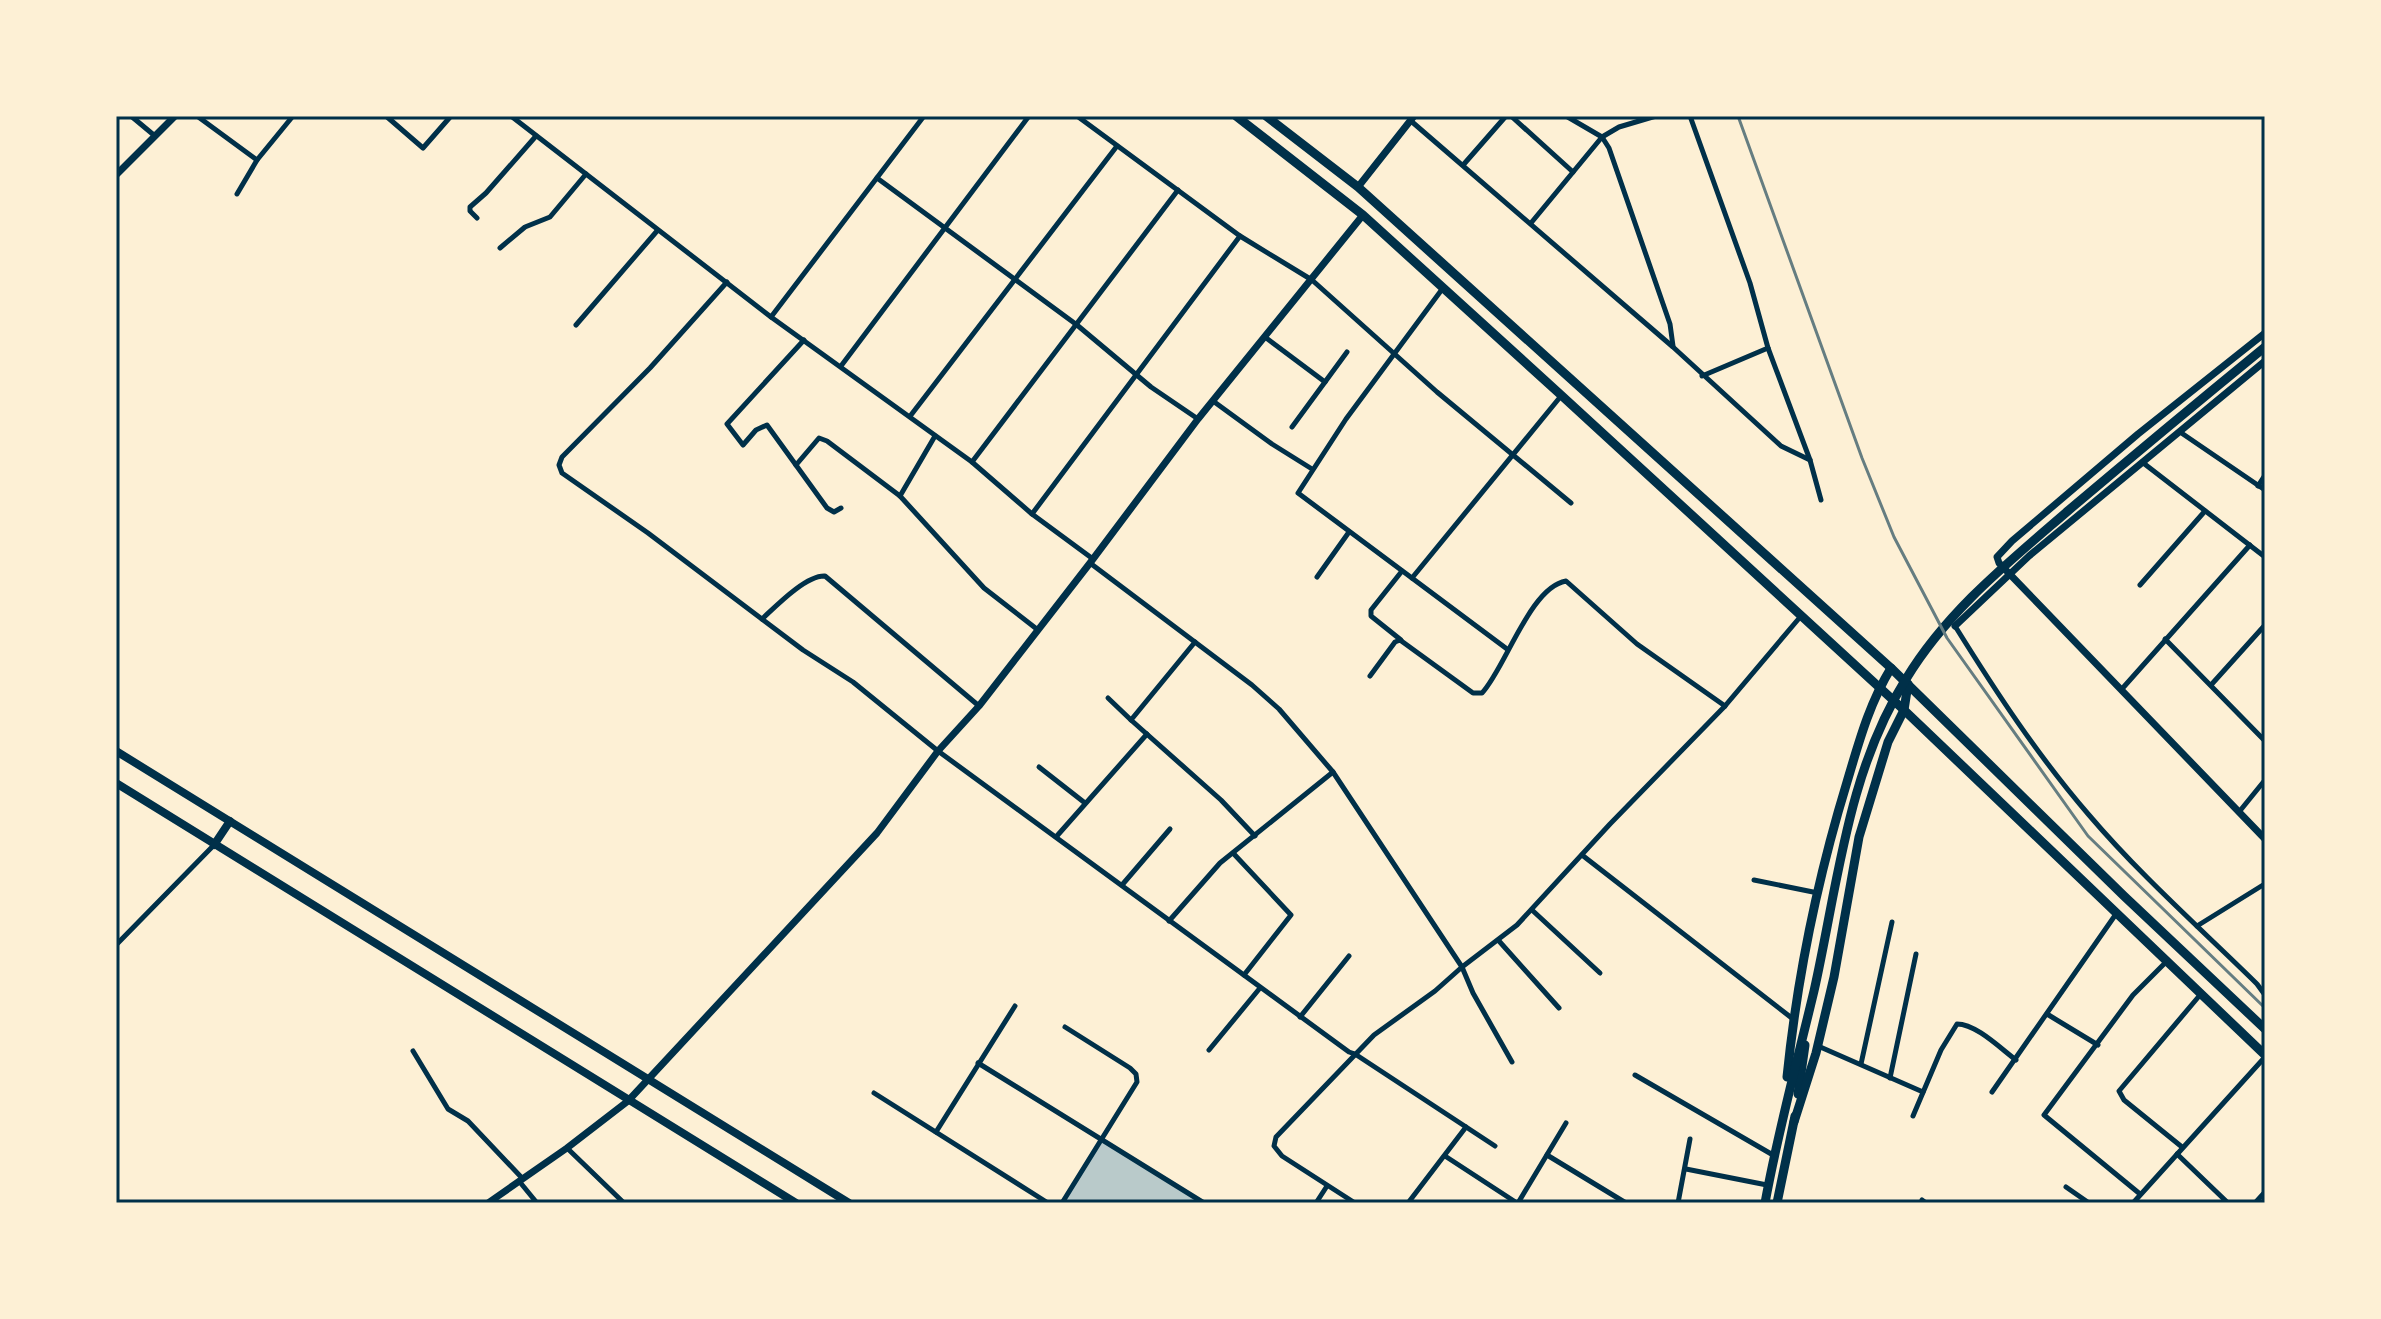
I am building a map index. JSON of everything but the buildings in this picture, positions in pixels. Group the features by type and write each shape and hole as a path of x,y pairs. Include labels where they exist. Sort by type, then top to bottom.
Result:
{"main road":[{"path":"1236,116 1363,215 1561,395 1904,710 2265,1056"},
{"path":"1266,116 1358,187 1891,668 2265,1029"},
{"path":"1358,187 1363,215"},
{"path":"1777,1203 1844,834 1871,749 1890,707 1914,666 1938,634 1984,585 2265,347"},
{"path":"1784,1110 1794,1019 1831,834 1865,718 1891,668"},
{"path":"1794,1122 1818,1046 1834,977 1859,837 1888,742 1904,710 1908,684"},
{"path":"116,751 849,1203"},
{"path":"116,783 796,1203"},
{"path":"214,845 230,821"},
{"path":"2202,993 2214,980"},
{"path":"1765,1203 1773,1155 1814,990"},
{"path":"1768,1185 1781,1185"}],"street":[{"path":"131,116 155,136"},
{"path":"116,175 175,116"},
{"path":"197,116 257,160"},
{"path":"237,194 257,160 293,116"},
{"path":"386,116 423,148 451,116"},
{"path":"511,116 771,317 911,415 972,462 1032,514 1270,701 1333,772 1462,967 1512,1062"},
{"path":"771,317 924,116"},
{"path":"841,366 1029,116"},
{"path":"1077,116 1240,236 1312,280 1437,392 1571,503"},
{"path":"1464,164 1508,116 1573,172"},
{"path":"1566,116 1602,137 1613,157 1670,324 1673,347"},
{"path":"1531,223 1602,137 1619,127 1656,116"},
{"path":"1690,116 1750,283 1768,348 1810,460 1821,500"},
{"path":"1358,187 1412,118 1781,446 1810,460"},
{"path":"477,218 470,207 536,136"},
{"path":"911,415 1117,146"},
{"path":"500,248 525,227 550,217 586,174"},
{"path":"877,178 1013,281 1077,325 1198,419"},
{"path":"972,462 1178,190"},
{"path":"488,1203 628,1101 877,833 938,751 979,706 1092,561 1198,419 1363,215"},
{"path":"576,325 657,231"},
{"path":"1032,514 1240,236"},
{"path":"727,282 650,368 562,457 559,468 565,476 648,533 803,650 853,682 938,751 1300,1017 1495,1146"},
{"path":"1443,288 1298,491 1299,496 1507,649"},
{"path":"2265,333 2138,434 1999,554 1999,563 2009,574 2265,839"},
{"path":"1265,337 1325,382"},
{"path":"804,340 727,424 743,445 756,430 767,425 827,508 834,512 841,508"},
{"path":"1702,376 1768,348"},
{"path":"1292,427 1347,352"},
{"path":"2265,361 2059,530 1955,626 2007,709 2063,784 2113,842 2265,995"},
{"path":"1412,578 1561,395"},
{"path":"1213,401 1312,469"},
{"path":"2180,431 2265,490"},
{"path":"900,496 935,436"},
{"path":"796,465 819,438 851,458 900,496 984,588 1038,630"},
{"path":"2141,462 2265,557"},
{"path":"2258,486 2265,475"},
{"path":"2140,585 2205,511"},
{"path":"2044,513 2059,530"},
{"path":"1317,577 1349,532"},
{"path":"2121,690 2250,545"},
{"path":"1402,571 1371,610 1371,616 1478,694 1486,690 1507,649 1551,589 1558,582 1566,581 1637,644 1725,706"},
{"path":"762,619 792,593 819,575 825,576 979,706"},
{"path":"1355,1203 1276,1150 1276,1137 1384,1027 1499,941 1532,910 1725,706 1801,616"},
{"path":"2211,685 2265,625"},
{"path":"2165,639 2265,741"},
{"path":"1370,676 1395,642 1402,641"},
{"path":"1131,720 1195,642"},
{"path":"1108,698 1227,806 1255,836"},
{"path":"1056,837 1147,734"},
{"path":"1039,767 1085,803"},
{"path":"1169,921 1207,877 1233,853 1333,772"},
{"path":"2239,812 2265,780"},
{"path":"1122,885 1170,829"},
{"path":"116,945 214,845"},
{"path":"1233,853 1291,915 1244,975"},
{"path":"1582,855 1794,1019"},
{"path":"1754,880 1819,893"},
{"path":"2197,926 2263,885"},
{"path":"1532,910 1600,973"},
{"path":"1992,1092 2116,914"},
{"path":"1861,1064 1892,922"},
{"path":"1499,941 1559,1008"},
{"path":"1890,1078 1916,954"},
{"path":"1300,1017 1349,956"},
{"path":"2140,1194 2044,1117 2133,995 2167,961"},
{"path":"1209,1050 1260,988"},
{"path":"2182,1147 2124,1100 2119,1091 2202,993"},
{"path":"936,1132 1015,1006"},
{"path":"2047,1014 2098,1045"},
{"path":"1913,1116 1941,1050 1957,1024 1980,1034 2016,1060"},
{"path":"1062,1203 1136,1085 1136,1074 1130,1068 1065,1027"},
{"path":"1818,1046 1923,1092"},
{"path":"413,1051 448,1109 468,1121 520,1179 537,1203"},
{"path":"2133,1203 2265,1056"},
{"path":"978,1063 1204,1203"},
{"path":"1635,1075 1773,1155"},
{"path":"874,1093 1048,1203"},
{"path":"1445,1156 1518,1203 1566,1123"},
{"path":"1408,1203 1466,1127"},
{"path":"1678,1203 1690,1139"},
{"path":"567,1148 624,1203"},
{"path":"2176,1153 2228,1203"},
{"path":"1547,1155 1626,1203"},
{"path":"1686,1169 1768,1185"},
{"path":"1316,1203 1327,1186"},
{"path":"2066,1187 2089,1203"},
{"path":"2255,1203 2265,1192"}],"shaded area":[{"path":"1103,1141 1203,1203 1062,1203"}],"railway":[{"path":"1738,116 1862,458 1894,537 1947,638 2088,836 2265,1008"}]}
